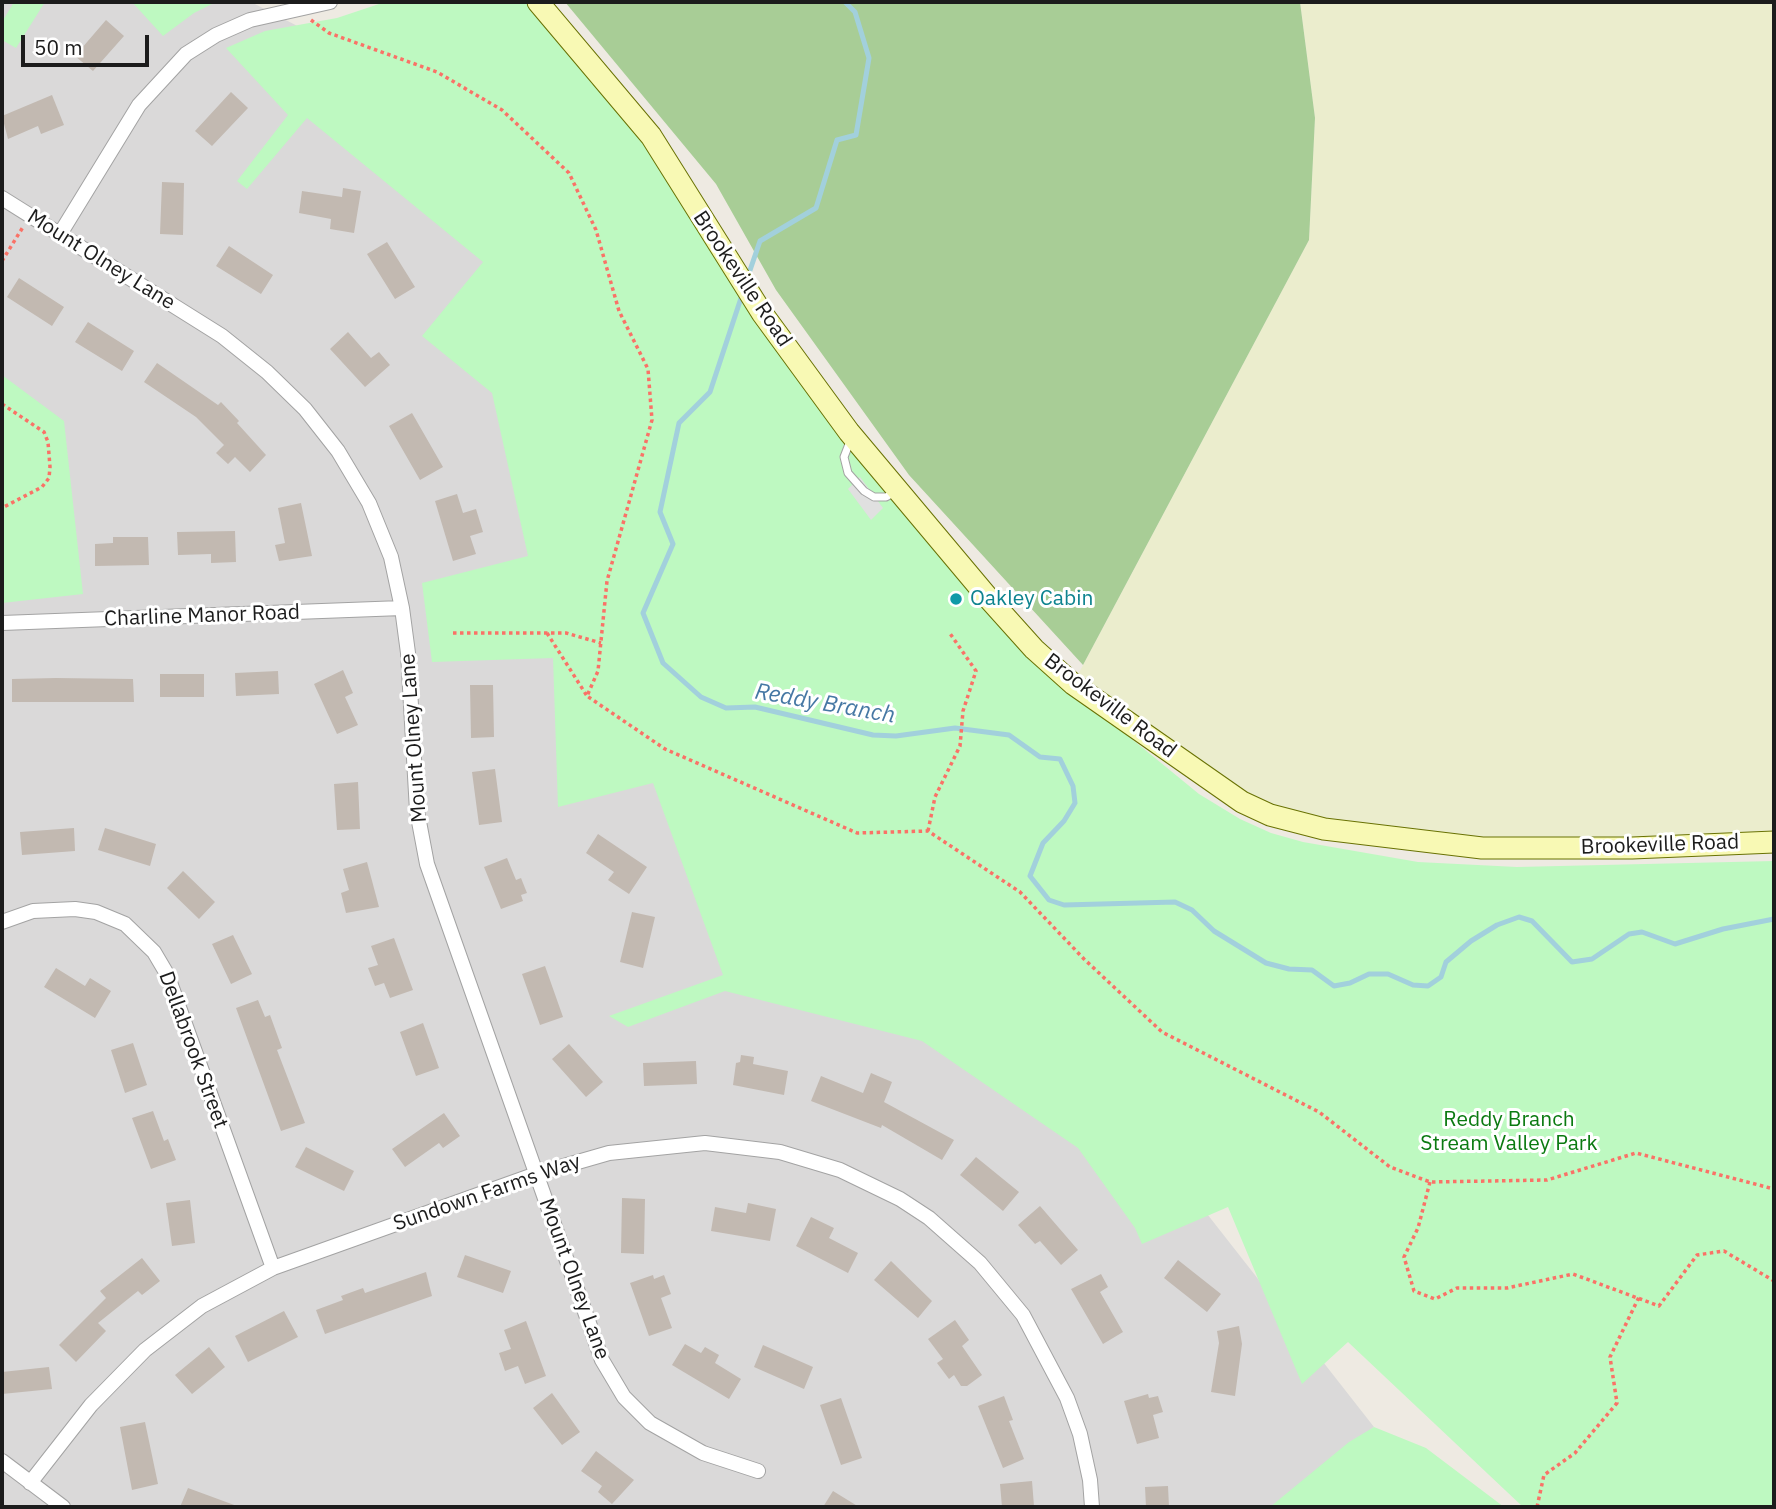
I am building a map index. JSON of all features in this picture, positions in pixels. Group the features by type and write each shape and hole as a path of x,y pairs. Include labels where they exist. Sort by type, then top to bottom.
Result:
{"street":[{"path":"60,234 139,104 162,76 186,54 216,35 250,20 330,2"},
{"name":"Brookeville Road","path":"538,2 651,136 762,313 852,437 1034,649 1073,684 1242,802 1270,814 1324,829 1482,848 1632,848 1774,842"},
{"name":"Mount Olney Lane","path":"2,198 222,336 267,372 304,409 338,451 369,503 391,557 402,608 408,653 416,811 427,864 602,1360 624,1397 650,1423 703,1453 758,1471"},
{"name":"Charline Manor Road","path":"2,623 402,608"},
{"name":"Dellabrook Street","path":"2,922 33,911 75,909 96,912 125,924 154,952 167,975 272,1268"},
{"name":"Sundown Farms Way","path":"30,1483 91,1405 145,1350 202,1306 272,1268 536,1174 609,1153 705,1143 780,1152 840,1170 900,1199 929,1218 980,1263 1023,1315 1067,1398 1080,1434 1090,1480 1092,1507"},
{"path":"2,1461 63,1507"}],"path":[{"path":"296,9 329,33 437,72 502,110 569,173 596,230 619,311 648,369 652,420 607,581 598,671 587,696"},
{"path":"2,261 30,216"},
{"path":"2,404 44,432 48,442 50,467 49,478 42,487 2,508"},
{"path":"928,831 935,797 961,740 963,717 976,671 949,632"},
{"path":"547,633 587,696 665,749 857,833 928,831 1020,892 1083,960 1162,1032 1319,1112 1390,1167 1430,1182 1546,1180 1636,1153 1774,1189"},
{"path":"453,634 566,633 601,643"},
{"path":"1430,1182 1418,1228 1404,1257 1414,1291 1435,1299 1457,1288 1507,1288 1573,1274 1660,1306 1697,1255 1724,1251 1774,1281"},
{"path":"1537,1507 1544,1475 1575,1453 1617,1403 1610,1357 1639,1297"}],"shaded area":[{"path":"2,2 251,2 336,46 482,186 912,1027 1186,1187 1374,1427 1271,1507 2,1507"},
{"path":"860,477 883,508 871,520 848,489"}],"green space":[{"path":"14,2 45,2 16,48 2,40 2,22"},
{"path":"132,2 216,2 194,13 163,36"},
{"name":"Reddy Branch Stream Valley Park","path":"385,2 538,2 1017,645 1199,794 1240,819 1271,833 1303,842 1418,862 1517,867 1774,861 1774,1507 1523,1507 1348,1342 1302,1384 1228,1207 1142,1244 1135,1228 1078,1148 922,1041 725,991 628,1027 609,1016 723,975 653,783 558,807 553,658 432,662 422,583 528,556 492,393 422,336 483,262 307,118 247,189 237,181 288,115 226,48 265,31 337,18"},
{"path":"565,2 1300,2 1315,118 1309,240 1083,665 909,475 776,290 716,184"},
{"path":"1300,2 1774,2 1774,842 1482,848 1270,815 1073,684 1309,240 1315,118"},
{"path":"2,375 64,421 83,594 2,603"},
{"path":"1374,1427 1426,1448 1504,1507 1270,1507 1349,1442"}],"building":[{"path":"106,20 124,36 93,71 75,56"},
{"path":"231,92 248,108 212,146 195,131"},
{"path":"52,95 64,125 41,134 38,126 8,139 2,116"},
{"path":"162,182 184,183 183,235 160,234"},
{"path":"343,188 361,191 354,233 330,229 331,219 299,213 302,191 342,197"},
{"path":"387,242 415,287 395,299 367,254"},
{"path":"229,246 273,275 261,294 216,266"},
{"path":"19,278 64,307 52,326 7,297"},
{"path":"88,322 134,351 122,371 75,342"},
{"path":"348,332 371,358 379,352 390,365 365,387 330,349"},
{"path":"157,363 218,405 221,402 239,421 237,423 266,455 250,472 235,457 228,464 216,453 224,445 196,417 144,382"},
{"path":"412,413 443,467 420,480 389,426"},
{"path":"457,494 463,513 476,509 483,532 470,536 476,554 453,561 435,501"},
{"path":"301,503 312,556 279,561 275,545 285,543 278,508"},
{"path":"235,531 236,562 211,563 211,554 178,555 177,532"},
{"path":"113,537 148,537 149,565 95,566 95,544 113,543"},
{"path":"343,670 353,693 345,697 358,725 337,734 314,684"},
{"path":"278,671 279,694 236,696 235,673"},
{"path":"160,674 204,674 204,697 160,697"},
{"path":"12,679 133,679 134,702 12,702"},
{"path":"470,685 493,685 494,737 471,738"},
{"path":"495,769 502,822 479,825 472,772"},
{"path":"358,782 360,829 337,830 334,784"},
{"path":"74,828 75,851 22,855 20,832"},
{"path":"105,828 156,844 150,866 98,850"},
{"path":"598,834 647,867 629,894 608,880 614,872 586,853"},
{"path":"507,858 516,880 521,878 527,893 521,895 523,901 501,909 484,867"},
{"path":"367,862 379,907 346,913 341,893 349,890 343,869"},
{"path":"183,871 215,902 199,919 167,888"},
{"path":"632,912 655,917 643,968 620,962"},
{"path":"233,935 252,974 231,984 212,944"},
{"path":"394,938 413,990 390,998 384,983 375,986 368,968 378,965 371,946"},
{"path":"545,966 563,1017 540,1025 522,974"},
{"path":"56,968 85,986 90,978 111,991 95,1018 44,987"},
{"path":"258,1000 265,1017 270,1015 282,1048 277,1050 305,1123 281,1131 236,1008"},
{"path":"423,1023 439,1068 416,1076 400,1032"},
{"path":"133,1043 147,1085 125,1093 111,1050"},
{"path":"569,1044 603,1082 586,1097 552,1059"},
{"path":"741,1055 754,1057 753,1064 788,1071 784,1095 733,1085 736,1063 740,1062"},
{"path":"696,1061 697,1084 644,1086 643,1063"},
{"path":"871,1073 892,1082 884,1102 954,1140 942,1160 882,1125 881,1128 811,1101 821,1076 863,1093"},
{"path":"153,1111 164,1141 168,1139 176,1160 151,1169 132,1118"},
{"path":"444,1113 460,1136 443,1148 439,1143 405,1167 392,1149"},
{"path":"306,1147 354,1171 344,1191 295,1167"},
{"path":"976,1157 1019,1192 1003,1211 960,1175"},
{"path":"622,1198 645,1199 644,1254 621,1253"},
{"path":"190,1200 195,1243 172,1246 166,1203"},
{"path":"748,1203 776,1209 770,1241 711,1231 715,1207 746,1213"},
{"path":"1040,1206 1078,1250 1061,1265 1040,1241 1035,1244 1018,1225"},
{"path":"811,1217 834,1228 829,1238 858,1253 848,1273 796,1246"},
{"path":"465,1255 511,1271 503,1293 457,1277"},
{"path":"142,1258 160,1281 142,1295 138,1291 98,1323 106,1331 76,1362 59,1345 106,1298 100,1291"},
{"path":"1178,1260 1221,1294 1207,1312 1164,1278"},
{"path":"891,1261 932,1301 918,1318 874,1280"},
{"path":"426,1272 432,1296 325,1334 316,1310 343,1300 341,1296 363,1288 365,1293"},
{"path":"1101,1274 1108,1287 1100,1292 1123,1332 1103,1344 1071,1289"},
{"path":"653,1275 654,1279 664,1275 671,1294 661,1298 672,1328 649,1336 630,1283"},
{"path":"284,1311 298,1337 248,1362 235,1336"},
{"path":"955,1320 969,1340 962,1346 982,1375 967,1386 961,1386 954,1375 949,1379 937,1363 943,1359 928,1339"},
{"path":"526,1321 546,1376 525,1384 518,1366 505,1371 499,1353 511,1349 504,1330"},
{"path":"1239,1326 1242,1344 1235,1396 1211,1392 1219,1343 1217,1331"},
{"path":"685,1344 701,1353 705,1347 719,1355 715,1363 741,1379 729,1399 672,1365"},
{"path":"763,1345 813,1367 804,1389 754,1367"},
{"path":"209,1347 225,1367 192,1394 175,1375"},
{"path":"49,1367 52,1389 2,1394 2,1372"},
{"path":"552,1393 580,1432 562,1445 533,1408"},
{"path":"1148,1394 1149,1398 1158,1396 1163,1412 1153,1415 1159,1438 1137,1444 1124,1401"},
{"path":"1004,1396 1013,1420 1009,1421 1024,1459 1003,1468 978,1406"},
{"path":"841,1398 862,1458 841,1465 820,1405"},
{"path":"145,1422 158,1484 132,1490 120,1427"},
{"path":"596,1451 634,1480 612,1504 598,1492 602,1486 581,1471"},
{"path":"1032,1481 1034,1506 1002,1507 1000,1484"},
{"path":"1168,1486 1169,1507 1146,1507 1145,1487"},
{"path":"188,1488 237,1506 180,1507"},
{"path":"833,1491 859,1507 823,1507"}],"waterway":[{"name":"Reddy Branch","path":"747,279 760,241 816,208 837,140 856,135 869,58 855,12 845,2"},
{"name":"Reddy Branch","path":"742,295 710,392 679,423 660,512 673,544 643,613 663,663 701,697 726,708 755,707 873,735 896,736 955,728 1009,735 1040,757 1060,759 1073,786 1075,803 1064,821 1043,843 1030,876 1049,900 1064,905 1175,902 1192,910 1214,931 1266,963 1289,969 1312,970 1334,986 1350,983 1369,974 1388,974 1413,985 1428,986 1441,977 1446,962 1471,941 1497,925 1519,917 1532,921 1572,962 1592,959 1629,934 1642,932 1675,944 1723,929 1774,919"}],"place":[{"name":"Oakley Cabin","path":"956,599"}]}
